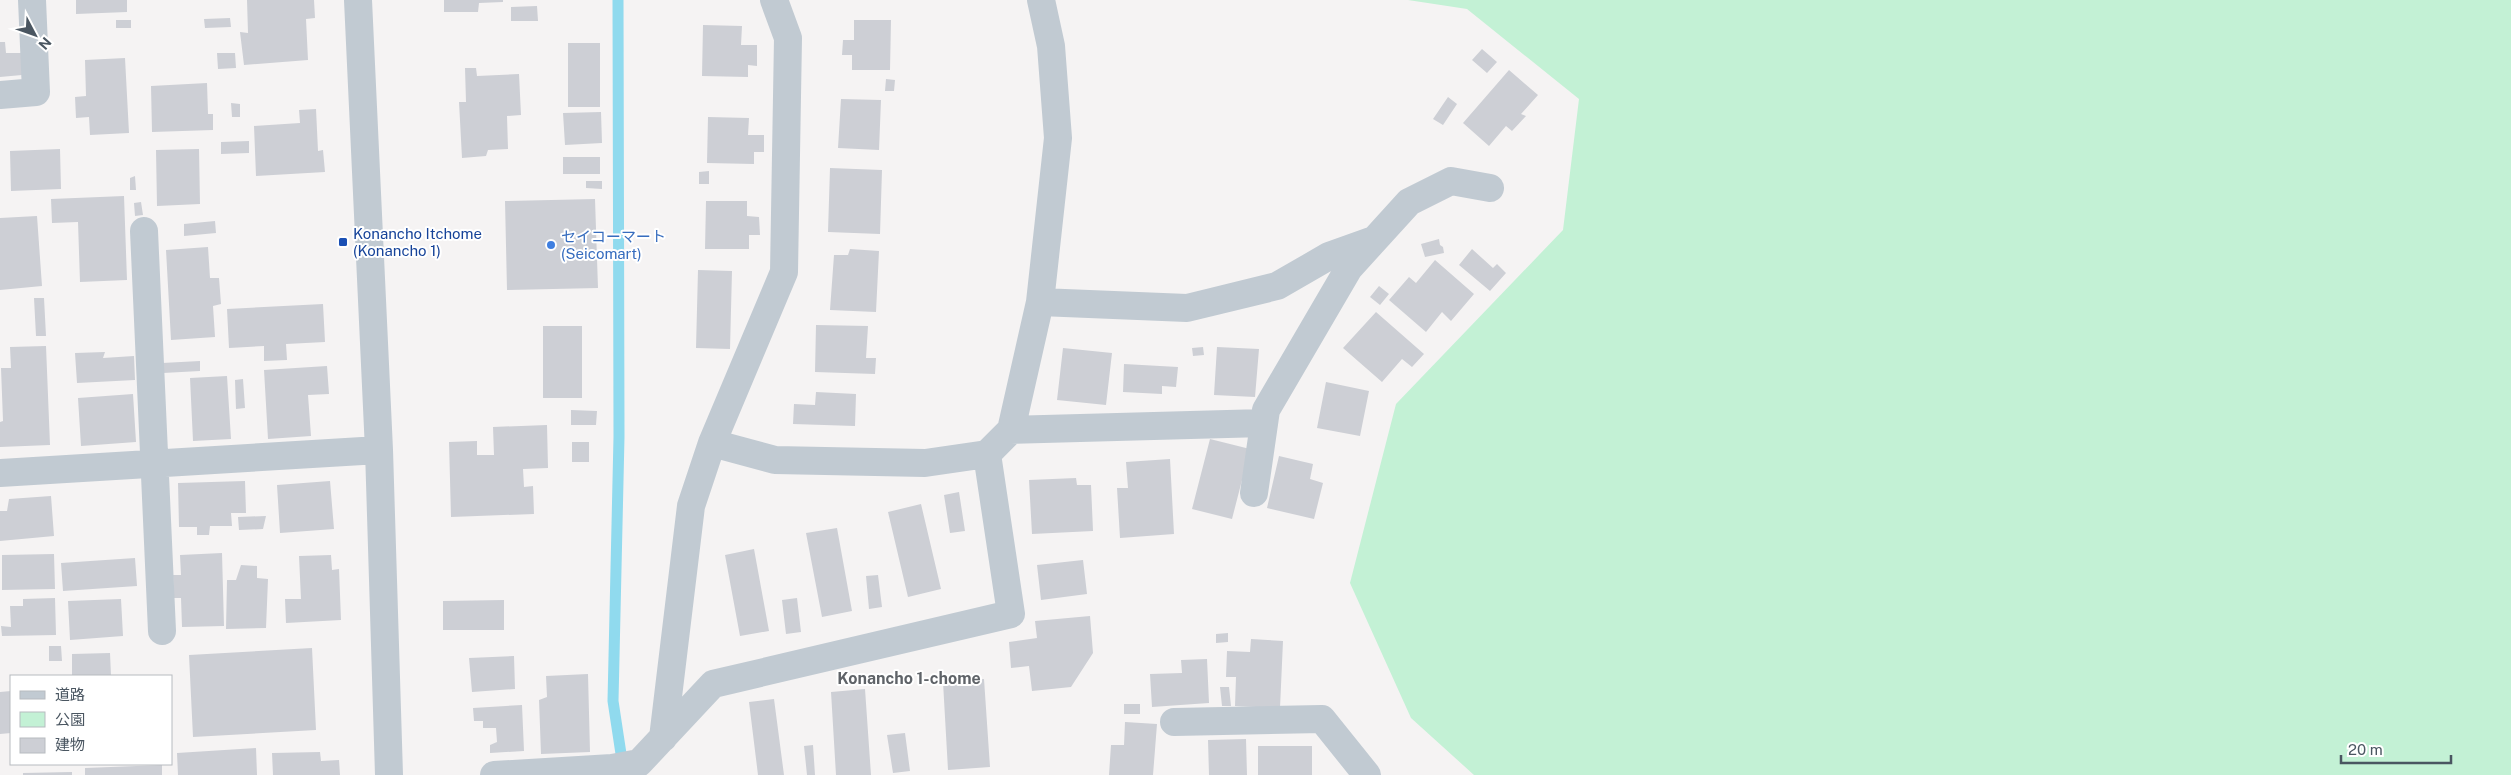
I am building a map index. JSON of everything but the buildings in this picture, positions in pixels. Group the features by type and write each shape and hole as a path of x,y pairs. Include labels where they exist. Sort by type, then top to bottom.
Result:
{"street":[{"path":"0,95 36,92 32,0"},
{"path":"358,0 379,450 389,775"},
{"path":"663,738 691,506 712,443 784,272 788,38 774,0"},
{"path":"712,443 775,460 925,463 987,454 1011,430 1040,302 1058,138 1051,46 1041,0"},
{"path":"1254,493 1266,410 1349,268 1409,202 1451,181 1490,188"},
{"path":"144,231 162,631"},
{"path":"1040,302 1187,308 1277,286 1330,256 1375,240"},
{"path":"1011,430 1264,423"},
{"path":"0,473 154,462 379,450"},
{"path":"494,775 612,768 639,764 713,684 1011,614 987,454"},
{"path":"1174,722 1322,719 1367,775"}],"green space":[{"path":"1408,0 2511,0 2511,775 1474,775 1411,718 1350,583 1396,404 1563,230 1579,99 1467,9"}],"waterway":[{"path":"618,0 619,437 613,701 623,767"}],"place":[{"name":"Konancho Itchome (Konancho 1)","path":"343,242"},
{"name":"セイコーマート (Seicomart)","path":"551,245"}],"district":[{"name":"Konancho 1-chome","path":"909,678"}]}
